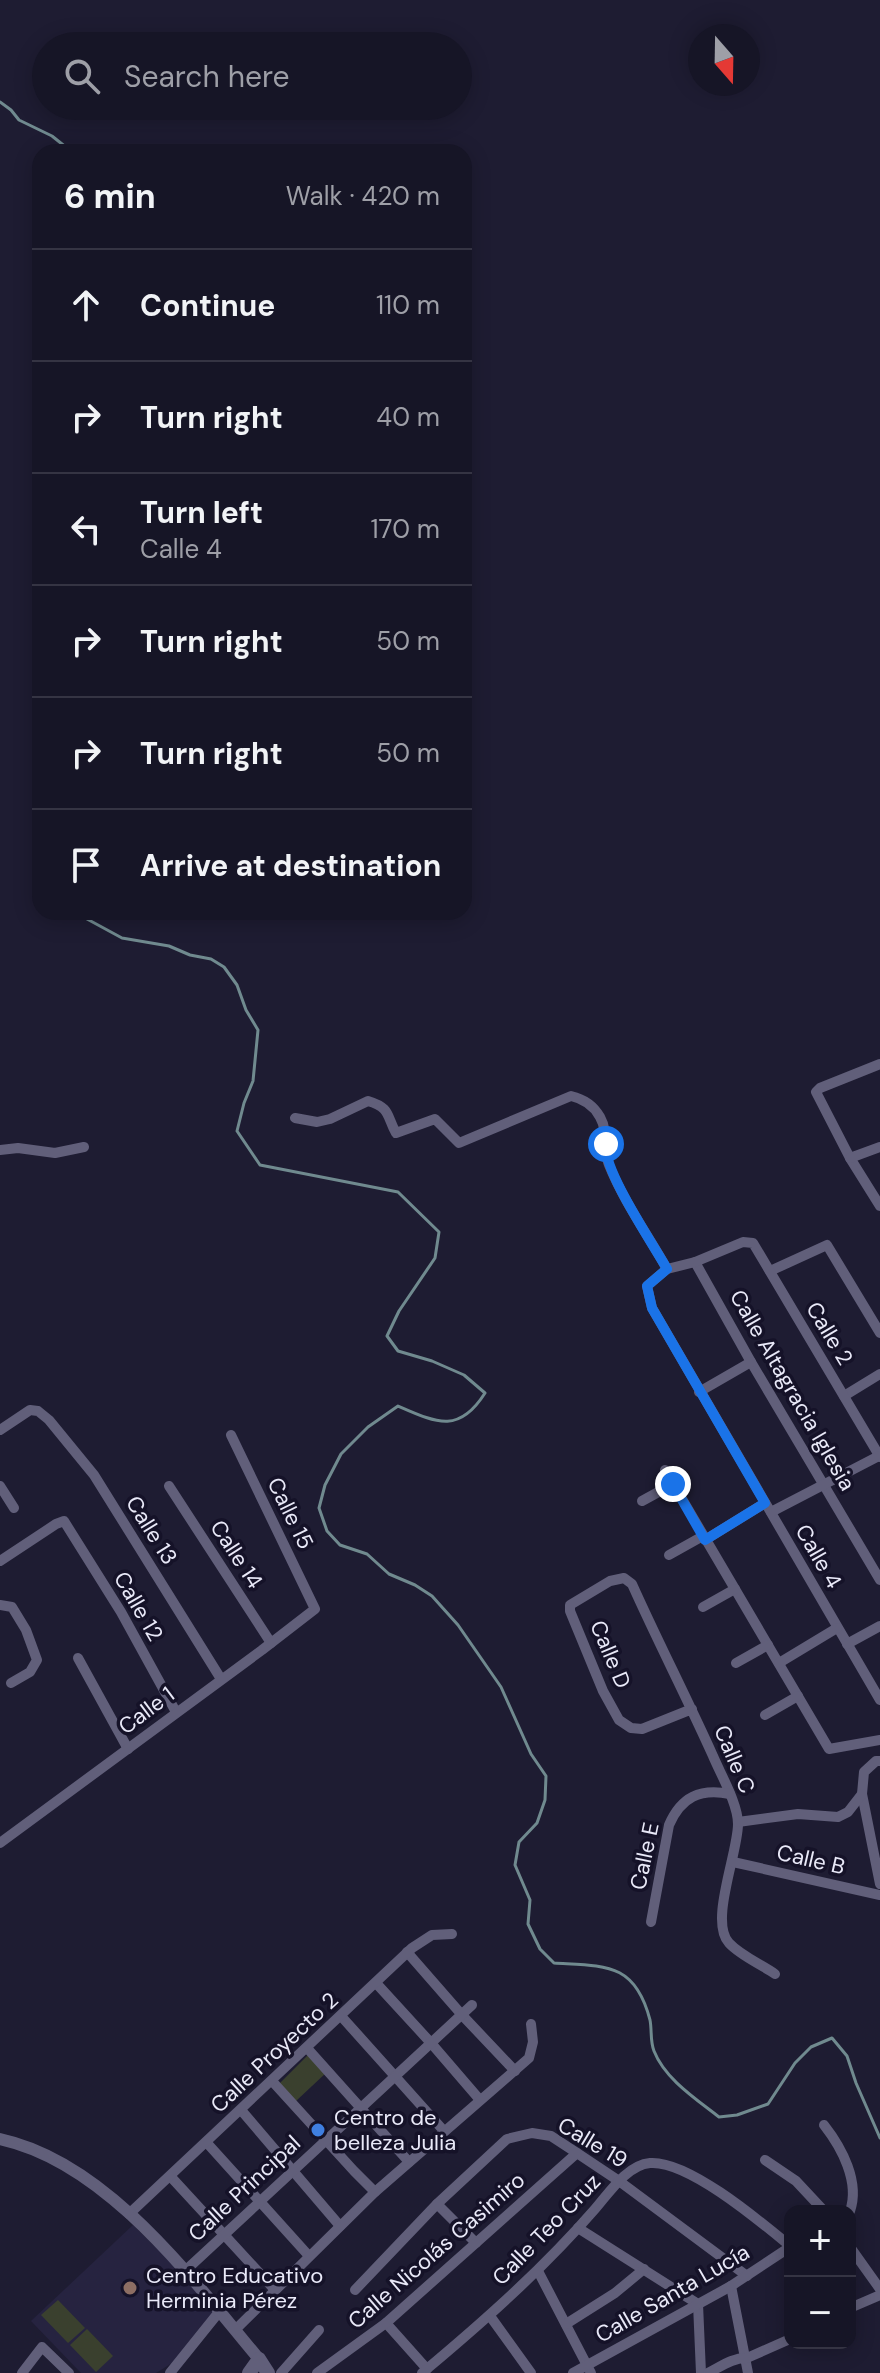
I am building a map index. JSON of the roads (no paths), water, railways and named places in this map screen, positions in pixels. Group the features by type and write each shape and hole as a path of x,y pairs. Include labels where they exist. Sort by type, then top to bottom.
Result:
{"main road":[{"path":"249,2373 259,2359 268,2373"}],"street":[{"path":"880,1064 816,1092 850,1158 880,1206"},
{"path":"295,1118 317,1122 330,1119 368,1101 386,1110 396,1133 435,1119 459,1143 571,1096 582,1099 599,1115 606,1133 604,1153 615,1179 667,1269 695,1262"},
{"path":"0,1150 18,1148 55,1153 84,1147"},
{"path":"850,1158 880,1147"},
{"name":"Calle 2","path":"695,1262 749,1241 880,1456"},
{"path":"770,1271 824,1245 829,1247 880,1333"},
{"name":"Calle Altagracia Iglesia","path":"695,1262 880,1580"},
{"name":"Calle 4","path":"667,1269 647,1286 652,1308 880,1700"},
{"path":"699,1392 751,1362"},
{"path":"844,1396 880,1374"},
{"name":"Calle 13","path":"0,1430 25,1412 38,1411 49,1420 94,1475 221,1679"},
{"name":"Calle 15","path":"231,1435 315,1609"},
{"path":"669,1555 768,1507 824,1485 880,1456"},
{"path":"665,1470 829,1749 880,1740"},
{"path":"642,1501 673,1484"},
{"path":"0,1486 14,1508"},
{"name":"Calle 14","path":"169,1486 271,1643"},
{"name":"Calle 12","path":"0,1561 64,1521 121,1612 176,1712"},
{"name":"Calle D","path":"637,1594 632,1584 624,1578 610,1581 570,1605 603,1691 619,1720 631,1728 642,1729 692,1709"},
{"path":"703,1607 735,1589"},
{"name":"Calle C","path":"637,1594 730,1794 738,1822 722,1914 725,1939 775,1974"},
{"path":"0,1605 12,1607 17,1614 37,1660 30,1672 11,1683"},
{"name":"Calle 1","path":"2,1838 128,1749 315,1609"},
{"path":"847,1644 880,1626"},
{"path":"779,1663 837,1628"},
{"path":"736,1663 768,1645"},
{"path":"78,1658 128,1749"},
{"path":"765,1715 798,1696"},
{"path":"880,1761 864,1772 862,1794 880,1884"},
{"name":"Calle E","path":"651,1922 669,1825 675,1812 680,1804 699,1794 730,1794"},
{"path":"738,1822 798,1814 838,1817 848,1812 862,1794"},
{"name":"Calle B","path":"733,1862 880,1895"},
{"name":"Calle Proyecto 2","path":"129,2214 407,1952 432,1935 452,1934"},
{"path":"407,1952 515,2071"},
{"path":"376,1983 480,2100"},
{"name":"Calle Principal","path":"185,2271 472,2005"},
{"path":"341,2016 444,2131"},
{"path":"235,2330 375,2192 529,2058 533,2042 531,2024"},
{"path":"307,2048 409,2162"},
{"path":"272,2081 375,2192"},
{"path":"241,2110 340,2226"},
{"path":"824,2125 839,2144 848,2166 854,2199 852,2205"},
{"name":"Calle 19","path":"355,2290 437,2204 507,2139 532,2133 551,2136 577,2153 747,2276"},
{"path":"0,2139 22,2143 54,2157 93,2181 185,2271 259,2359"},
{"path":"207,2143 309,2256"},
{"name":"Calle Nicolás Casimiro","path":"317,2373 386,2323 577,2153"},
{"path":"765,2160 796,2181 818,2205"},
{"name":"Calle Teo Cruz","path":"424,2371 538,2271 619,2181 642,2164 673,2165 750,2212 784,2241"},
{"path":"171,2177 275,2290"},
{"path":"437,2204 476,2243"},
{"path":"578,2228 698,2304 701,2373"},
{"name":"Calle Santa Lucía","path":"573,2373 589,2369 731,2286 784,2250"},
{"path":"856,2256 880,2292 856,2305"},
{"path":"566,2324 615,2293 644,2269"},
{"path":"538,2271 589,2369"},
{"path":"731,2286 748,2373"},
{"path":"170,2373 219,2312"},
{"path":"490,2316 531,2373"},
{"path":"386,2323 424,2371"},
{"path":"281,2373 319,2330"},
{"path":"708,2373 784,2342"},
{"path":"22,2373 42,2347 69,2373"}],"waterway":[{"path":"0,102 19,120 62,144"},
{"path":"89,920 122,938 169,946 211,959 224,967 237,985 246,1010 258,1030 253,1081 237,1131 260,1165 398,1192 439,1232 435,1258 399,1311 387,1336 398,1351 464,1375 485,1393 466,1415 456,1420 436,1420 398,1406 368,1427 341,1454 325,1485 319,1508 327,1531 340,1545 367,1554 389,1574 432,1596 458,1625 501,1687 531,1754 546,1776 545,1800 537,1823 519,1842 515,1865 530,1900 528,1924 540,1949 554,1963 603,1967 626,1977 644,2001 653,2047 659,2061 682,2088 719,2117 737,2115 768,2104 795,2063 811,2047 832,2038 847,2056 880,2138"}],"place":[{"name":"Centro de belleza Julia","path":"318,2130"},
{"name":"Centro Educativo Herminia Pérez","path":"130,2288"}]}
